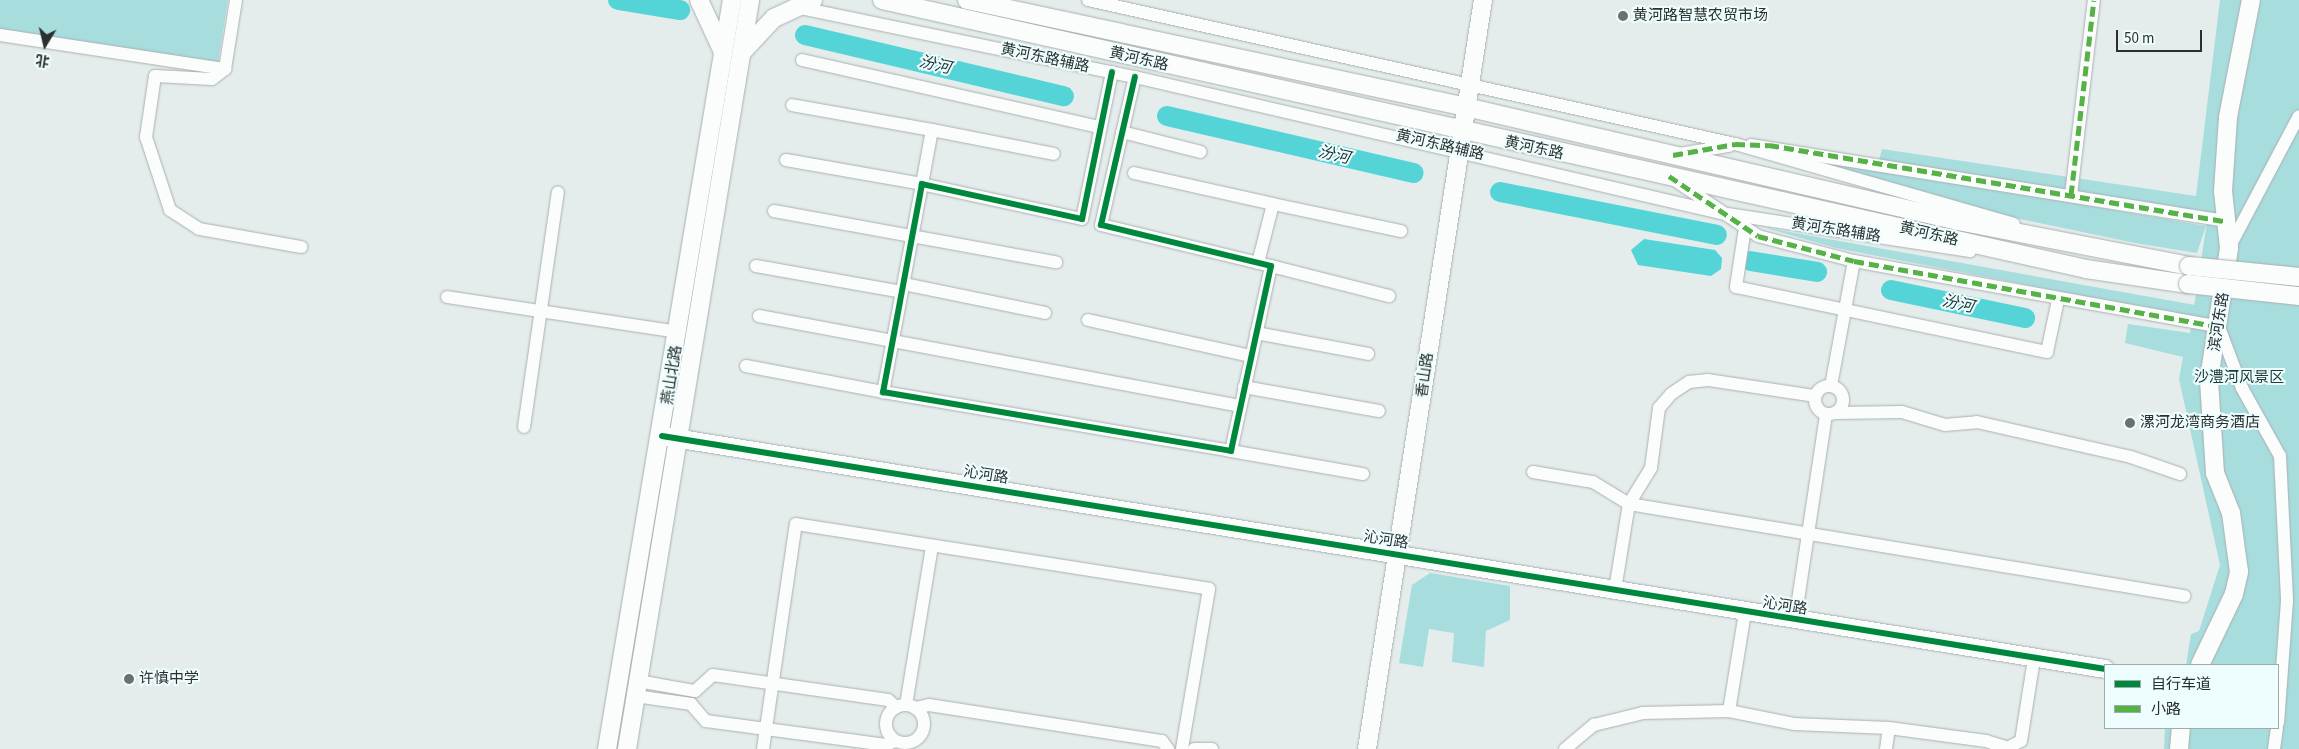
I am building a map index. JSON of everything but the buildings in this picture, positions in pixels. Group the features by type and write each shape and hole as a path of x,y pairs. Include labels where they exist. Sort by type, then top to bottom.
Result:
{"street":[{"path":"236,0 225,69 212,80 155,76 146,137 170,210 199,229 301,247"},
{"path":"699,0 731,54 752,36 796,7 813,0"},
{"name":"燕山北路","path":"627,749 681,439 731,54 732,0"},
{"name":"燕山北路","path":"607,749 679,332 731,54 750,0"},
{"name":"黄河东路","path":"882,0 1460,141 1669,176 2086,269 2188,284 2299,296"},
{"name":"黄河东路","path":"967,0 1466,107 1673,155 2094,247 2189,266 2299,277"},
{"path":"1088,0 1735,144 2094,247"},
{"name":"香山路","path":"1367,749 1483,0"},
{"path":"2071,195 2094,0"},
{"name":"滨河东路","path":"2200,664 2234,594 2239,572 2239,545 2215,473 2210,434 2209,379 2219,327 2229,248 2225,221 2228,117 2251,0"},
{"name":"黄河东路辅路","path":"796,7 1135,77 1460,141 1721,213 2086,269"},
{"path":"0,35 225,69"},
{"path":"802,60 1100,127"},
{"path":"786,160 922,184 1082,220 1112,72"},
{"path":"1135,77 1101,225 1389,296"},
{"path":"792,105 1054,154"},
{"path":"2229,248 2299,116"},
{"path":"883,392 894,342 932,130"},
{"path":"1122,132 1201,152"},
{"path":"1673,155 1735,144 1769,145 2225,221"},
{"path":"1134,173 1401,232"},
{"path":"1669,176 1721,213 1758,236 1854,261 2058,300 2219,327 2242,388 2280,456 2287,601 2279,710"},
{"path":"524,427 558,192"},
{"path":"1231,451 1256,333 1273,204"},
{"path":"774,211 913,233 1056,262"},
{"path":"1745,228 1736,287 1845,307 2048,352 2058,300"},
{"path":"1615,590 1629,504 1650,468 1659,408 1689,382 1708,380 1815,396 1831,386 1854,261"},
{"path":"756,266 903,288 1045,313"},
{"path":"447,297 679,332"},
{"path":"759,316 1240,406"},
{"path":"1088,320 1251,356"},
{"path":"1256,333 1368,354"},
{"path":"746,366 883,392 1363,474"},
{"path":"1795,620 1808,534 1831,414 1843,398 1831,386"},
{"path":"1244,387 1378,411"},
{"path":"1815,396 1815,405 1831,414 1902,412 1945,425 1977,422 2131,457 2180,474"},
{"name":"沁河路","path":"662,436 2104,669"},
{"path":"1533,472 1593,482 1629,504 2184,596"},
{"path":"763,749 796,524 1209,589 1180,749 1172,749"},
{"path":"906,707 932,546"},
{"path":"1729,711 1745,612"},
{"path":"1565,749 1594,724 1643,713 1729,711 1794,724 1889,728 2011,748 2021,741 2034,659"},
{"path":"714,675 773,685 888,700 906,707 924,725 919,738 905,745 886,745 766,730 706,721 691,704 637,688 694,691 714,675"},
{"path":"905,745 885,724 906,707 929,705 1162,741 1168,749"},
{"path":"1886,749 1889,728"},
{"path":"2179,749 2180,729"},
{"path":"2274,749 2277,729"},
{"path":"1194,749 1212,749"}],"green space":[{"path":"0,0 228,0 218,63 0,29"},
{"name":"沙澧河风景区","path":"2220,0 2299,0 2299,749 2164,749 2165,729 2279,729 2279,664 2186,664 2191,634 2199,631 2220,565 2179,379 2183,357 2125,343 2128,324 2190,333 2208,215 1879,160 1882,149 2196,196"},
{"path":"1780,152 2206,226 2197,253 2135,243 1967,208"},
{"path":"1762,227 2195,305 2193,317 1836,248"},
{"path":"1430,573 1510,586 1510,620 1486,631 1484,667 1452,662 1454,633 1429,629 1423,667 1399,663 1412,585"}],"water":[{"path":"1644,239 1715,250 1722,258 1721,269 1711,276 1638,265 1631,250"}],"waterway":[{"name":"汾河","path":"618,0 680,10"},
{"name":"汾河","path":"805,35 1064,96"},
{"name":"汾河","path":"1167,116 1414,173"},
{"name":"汾河","path":"1500,192 1717,235"},
{"name":"汾河","path":"1750,261 1817,272"},
{"name":"汾河","path":"1891,290 2025,318"}],"marked path":[{"path":"2071,195 2094,0"},
{"path":"1673,155 1735,144 1769,145 2225,221"},
{"path":"1669,176 1758,236 1854,261 2219,327"}],"cycle path":[{"path":"1112,72 1082,219 922,184 883,392 1231,451 1271,266 1101,225 1135,77"},
{"path":"662,436 2104,669"}],"place":[{"name":"黄河路智慧农贸市场","path":"1623,16"},
{"name":"漯河龙湾商务酒店","path":"2130,423"},
{"name":"许慎中学","path":"129,679"}]}
